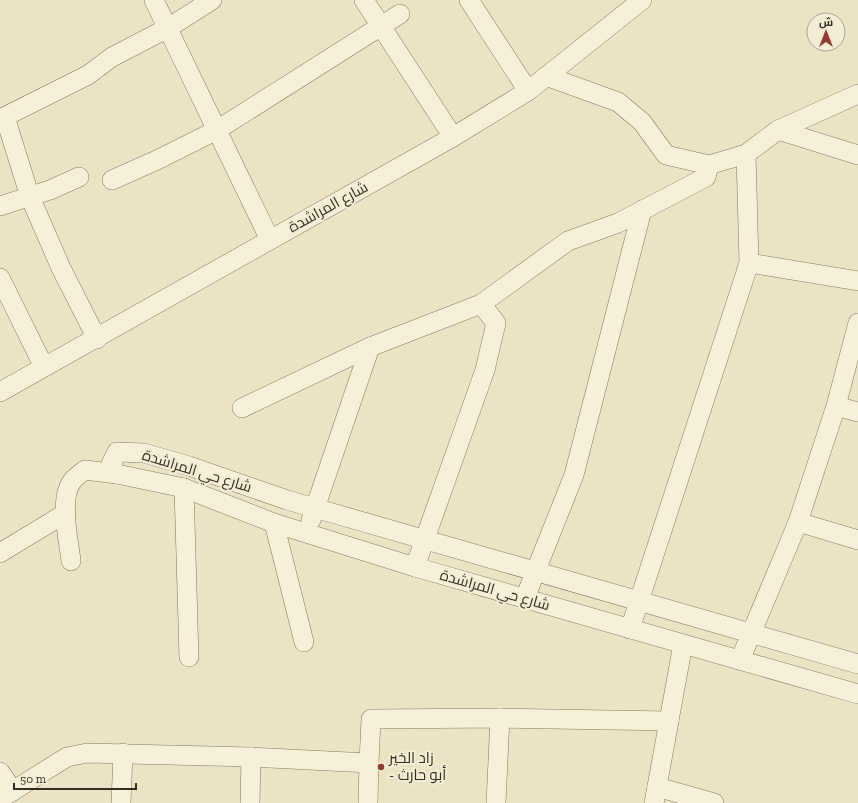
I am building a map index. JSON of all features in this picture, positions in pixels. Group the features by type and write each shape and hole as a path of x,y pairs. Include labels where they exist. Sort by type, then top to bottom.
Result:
{"street":[{"path":"154,0 270,240"},
{"path":"97,339 61,268 30,197 2,118 88,75 112,57 168,28 212,0"},
{"path":"364,0 453,137"},
{"path":"469,0 528,91"},
{"name":"شارع المراشدة","path":"0,392 97,339 453,137 528,91 642,0"},
{"path":"112,180 157,160 217,130 400,14"},
{"path":"546,76 618,102 642,122 666,155 709,164 746,154 778,130 858,94"},
{"path":"778,130 858,155"},
{"path":"630,628 749,263 746,154"},
{"path":"242,408 370,347 481,304 568,241 618,222 706,177 709,164"},
{"path":"0,206 30,197 79,178"},
{"path":"525,598 574,475 642,210"},
{"path":"749,263 858,282"},
{"path":"0,278 44,367"},
{"path":"415,567 485,370 496,323 481,304"},
{"path":"740,660 798,522 836,406 858,323"},
{"path":"306,533 370,347"},
{"path":"836,406 858,412"},
{"name":"شارع حي المراشدة","path":"858,664 315,508 144,453 117,452 111,464 117,474 184,488 274,523 415,567 858,694"},
{"path":"71,561 66,513 66,497 72,481 85,470 117,474"},
{"path":"184,488 189,657"},
{"path":"0,553 66,513"},
{"path":"798,522 858,540"},
{"path":"274,523 304,642"},
{"path":"683,644 655,795 714,803"},
{"path":"368,803 371,720 500,718 669,721"},
{"path":"496,803 500,718"},
{"path":"0,772 6,795 67,757 87,753 252,757 369,763"},
{"path":"121,803 123,753"},
{"path":"250,803 252,757"}],"place":[{"name":"زاد الخير - أبو حارث","path":"381,767"}]}
